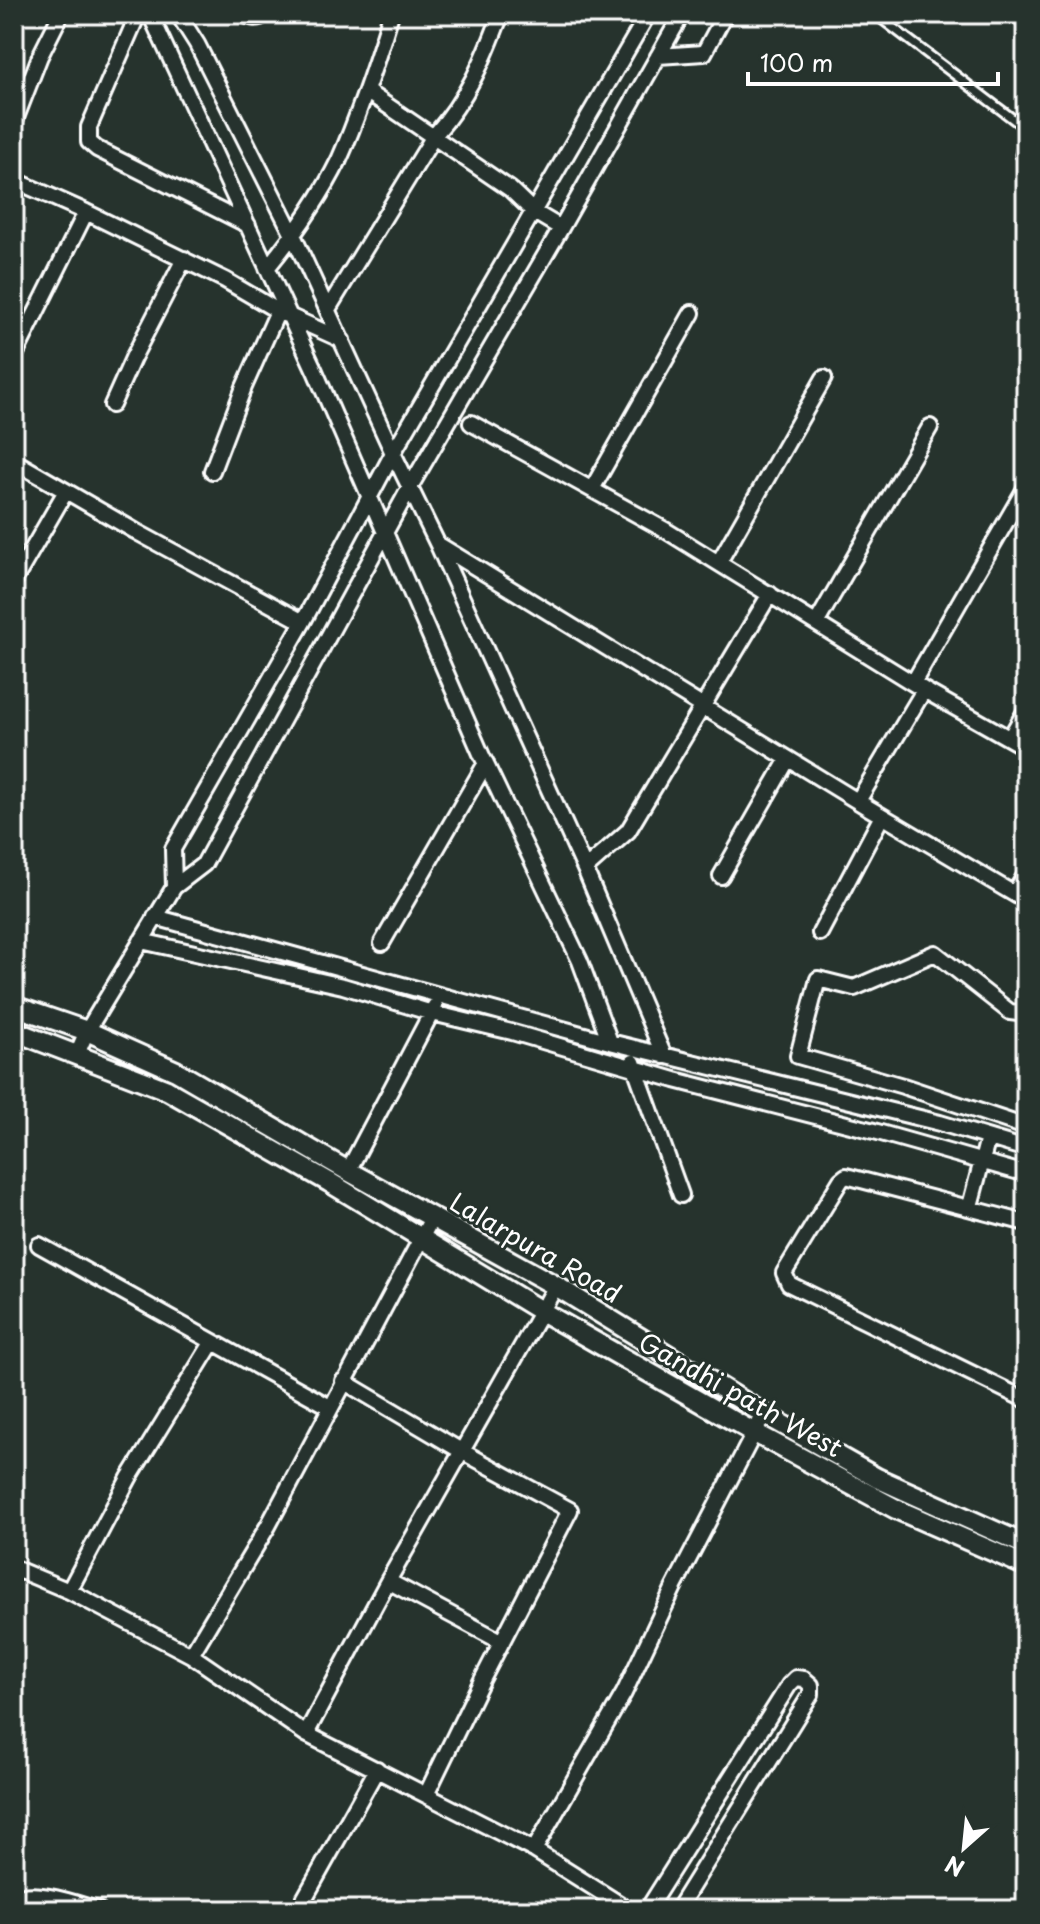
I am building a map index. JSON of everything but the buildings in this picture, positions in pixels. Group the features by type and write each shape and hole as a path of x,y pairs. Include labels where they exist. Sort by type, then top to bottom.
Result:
{"street":[{"path":"14,123 40,56 61,14"},
{"path":"138,14 89,127 89,142 97,149 248,225"},
{"path":"178,14 197,44 328,309 585,869 664,1056"},
{"path":"243,14 251,18 265,14"},
{"path":"267,268 293,235 338,160 366,91 391,14"},
{"path":"328,309 434,136 479,73 501,14"},
{"path":"174,887 173,849 303,622 393,453 648,14"},
{"path":"77,1054 87,1031 174,887 204,864 410,487 682,14"},
{"path":"658,56 704,53 725,14"},
{"path":"154,17 267,268 283,313 370,496 486,763 580,961 610,1042"},
{"path":"366,91 510,189 534,212 561,228"},
{"path":"14,180 184,259 283,313 342,340"},
{"path":"14,357 86,212"},
{"path":"112,405 184,259"},
{"path":"212,471 244,387 283,313"},
{"path":"592,489 692,313"},
{"path":"719,562 824,378"},
{"path":"471,423 719,562 919,686 1026,748"},
{"path":"817,622 930,427"},
{"path":"14,461 303,622"},
{"path":"858,801 1026,487"},
{"path":"14,581 66,491"},
{"path":"438,545 1020,897 1026,874"},
{"path":"585,869 628,831 770,594"},
{"path":"1010,738 1026,710"},
{"path":"721,876 788,759"},
{"path":"382,943 486,763"},
{"path":"820,933 882,816"},
{"path":"155,917 627,1047 903,1115 1026,1149"},
{"path":"141,941 343,986 432,1013 512,1032 636,1069 1026,1174"},
{"path":"1026,1014 1010,1012 935,953 854,988 818,979 798,1056 903,1086 1026,1127"},
{"path":"348,1171 441,995"},
{"name":"Lalarpura Road","path":"14,1006 87,1031 176,1071 556,1286 764,1414 877,1478 1026,1545"},
{"name":"Gandhi path West","path":"14,1031 167,1090 541,1311 755,1433 896,1509 1026,1566"},
{"path":"627,1047 681,1195"},
{"path":"778,1107 783,1085"},
{"path":"903,1086 906,1140"},
{"path":"970,1206 988,1138"},
{"path":"1026,1223 846,1176 799,1244 784,1273 785,1280 804,1292 1026,1400"},
{"path":"191,1655 268,1526 432,1218"},
{"path":"39,1245 330,1407"},
{"path":"306,1734 388,1581 556,1286"},
{"path":"69,1591 129,1478 212,1343"},
{"path":"343,1381 463,1452 570,1510 426,1795"},
{"path":"534,1850 624,1693 673,1589 764,1414"},
{"path":"14,1568 69,1591 191,1655 306,1734 534,1850 629,1910"},
{"path":"388,1581 502,1642"},
{"path":"655,1907 792,1681 800,1678 809,1682 811,1694 677,1910"},
{"path":"298,1910 377,1769"},
{"path":"14,1899 22,1895 35,1896 98,1910"}],"lane":[{"path":"875,14 1021,125 1025,132 1020,155"}]}
